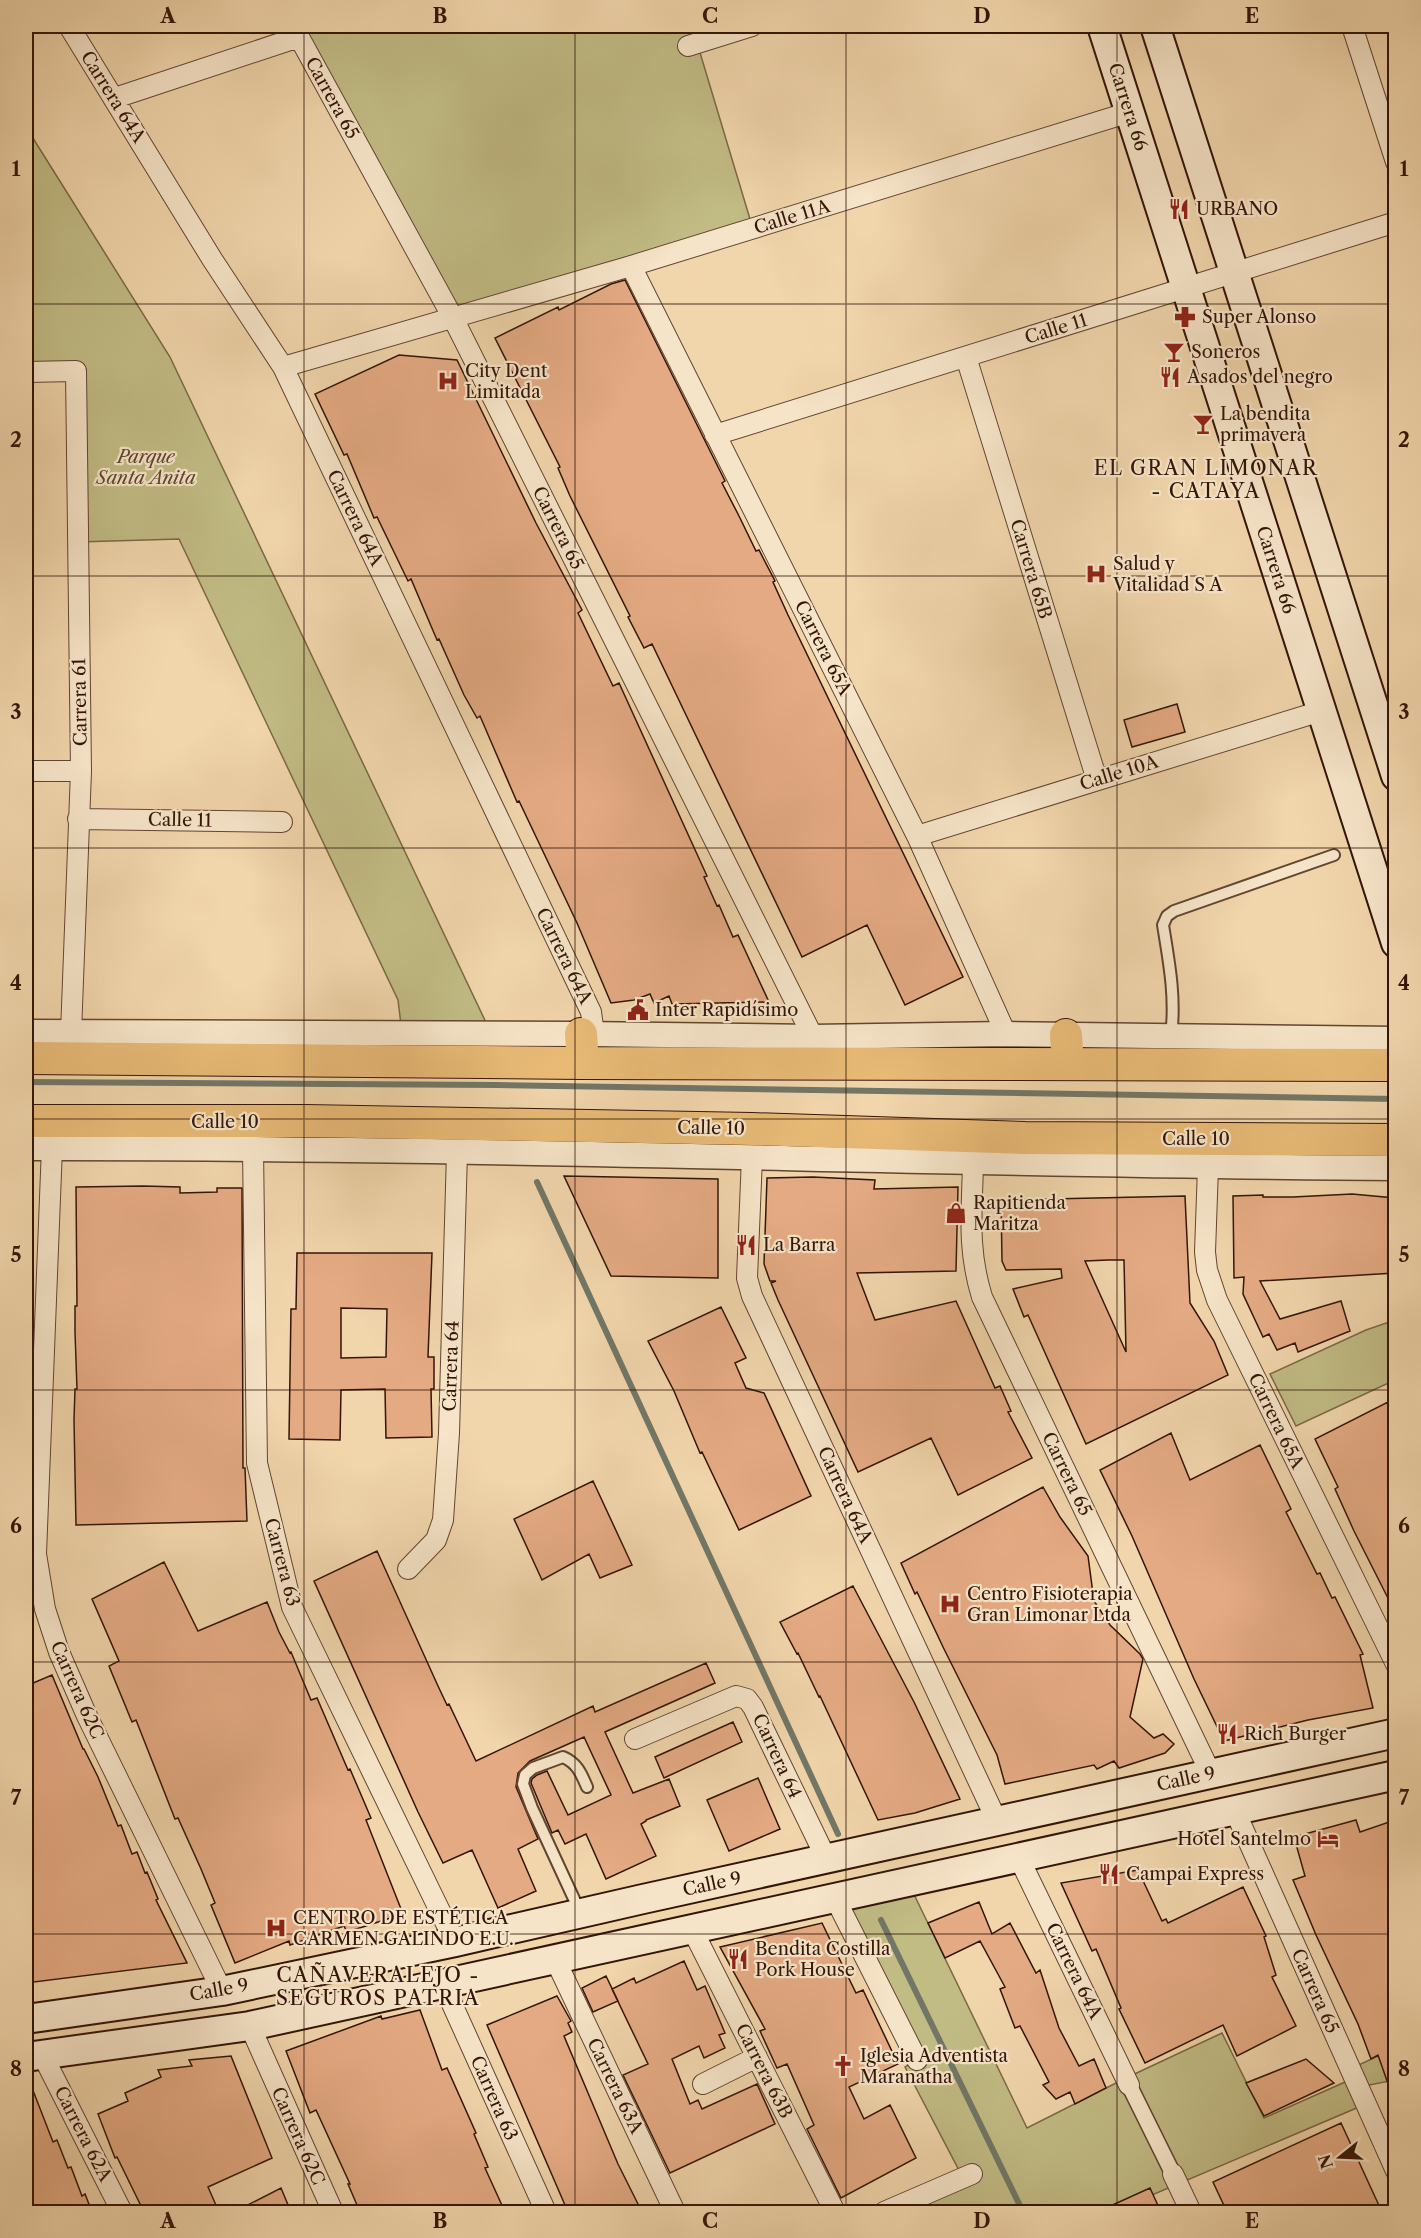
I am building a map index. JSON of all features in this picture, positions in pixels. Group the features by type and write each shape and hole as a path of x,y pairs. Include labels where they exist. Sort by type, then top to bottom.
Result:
{"main road":[{"name":"Carrera 66","path":"1102,26 1395,943"},
{"path":"1155,26 1395,776"},
{"path":"26,1058 586,1043 1067,1050 1395,1065"},
{"name":"Calle 10","path":"26,1121 160,1135 307,1121 502,1139 752,1129 1024,1150 1395,1140"},
{"name":"Calle 9","path":"26,2019 222,1991 455,1942 580,1912 1395,1733"},
{"path":"34,2056 250,2026 1395,1775"},
{"path":"697,1887 770,1912"},
{"path":"583,1953 643,1899"}],"street":[{"name":"Carrera 64A","path":"69,26 212,259 283,367 591,1012 586,1043"},
{"path":"688,46 752,26"},
{"path":"1352,26 1395,162"},
{"path":"115,98 294,31"},
{"name":"Carrera 65","path":"294,31 453,318 813,1037"},
{"name":"Calle 11A","path":"283,367 631,266 1130,112"},
{"name":"Calle 11","path":"716,435 1395,222"},
{"name":"Carrera 65A","path":"631,266 917,836 1006,1034"},
{"name":"Carrera 65B","path":"966,357 1097,780"},
{"name":"Carrera 61","path":"26,372 76,371 81,771 71,1033"},
{"name":"Calle 10A","path":"917,836 1321,711"},
{"path":"26,771 81,771"},
{"name":"Calle 11","path":"78,819 282,822"},
{"path":"26,1032 586,1043 1006,1034 1067,1050 1171,1036 1395,1039"},
{"name":"Calle 10","path":"26,1148 52,1148 160,1135 253,1148 457,1152 502,1139 752,1157 973,1163 1024,1150 1208,1167 1395,1168"},
{"name":"Carrera 62C","path":"52,1148 36,1554 45,1609 59,1652 87,1716 222,1991"},
{"name":"Carrera 63","path":"253,1148 256,1463 292,1607 455,1942"},
{"name":"Carrera 64","path":"408,1569 436,1540 444,1520 449,1433 457,1152"},
{"name":"Carrera 64A","path":"752,1157 747,1278 752,1296 997,1821"},
{"name":"Carrera 65","path":"973,1163 971,1249 974,1272 982,1297 1211,1774"},
{"name":"Carrera 65A","path":"1208,1167 1204,1252 1207,1270 1217,1300 1395,1664"},
{"name":"Carrera 64","path":"635,1739 736,1696 747,1699 753,1707 826,1858"},
{"name":"Carrera 65","path":"1235,1811 1395,2171"},
{"name":"Carrera 64A","path":"1019,1858 1129,2085"},
{"path":"836,1898 917,2060"},
{"name":"Carrera 63B","path":"692,1929 836,2212"},
{"name":"Carrera 63A","path":"555,1959 675,2212"},
{"name":"Carrera 63","path":"443,1984 546,2212"},
{"name":"Carrera 62C","path":"250,2026 333,2212"},
{"name":"Carrera 62A","path":"34,2056 122,2212"},
{"path":"703,2084 757,2057"},
{"path":"1129,2085 1191,2212"},
{"path":"884,2212 972,2174"}],"lane":[{"path":"1171,1036 1174,1003 1163,925 1167,916 1174,911 1334,855"},
{"path":"580,1912 523,1784 525,1775 533,1768 563,1757 572,1761 580,1770 587,1787"}],"green space":[{"path":"300,26 692,26 753,229 453,318"},
{"name":"Parque Santa Anita","path":"26,127 170,357 491,1033 402,1033 398,1000 179,539 78,542 76,371 26,372"},
{"path":"1395,1320 1395,1380 1296,1426 1270,1374 1366,1330"},
{"path":"908,1882 1027,2128 1222,2033 1264,2118 1354,2078 1350,2069 1395,2048 1395,2080 1359,2087 1366,2104 1112,2212 884,2212 963,2178 905,2067 916,2060 835,1898"}],"building":[{"path":"625,280 725,481 722,483 756,551 759,550 775,581 773,582 788,615 963,977 905,1005 867,925 802,957 652,644 644,648 628,617 630,616 570,496 558,468 560,467 495,338 558,307 559,310 611,284"},
{"path":"399,355 457,360 536,523 582,610 578,613 613,686 619,683 707,876 704,877 717,906 719,905 733,937 738,935 769,1002 672,1004 669,996 654,1003 650,994 634,1000 611,1003 577,923 519,801 517,802 480,716 477,718 464,695 411,579 408,581 377,517 374,518 347,454 344,455 315,394"},
{"path":"1177,704 1185,732 1132,747 1124,720"},
{"path":"564,1176 718,1179 718,1278 611,1276"},
{"path":"813,1177 875,1180 874,1189 958,1187 956,1271 857,1273 875,1320 956,1301 995,1388 1000,1386 1011,1411 1008,1412 1032,1458 958,1495 931,1438 858,1472 778,1300 771,1283 776,1281 770,1281 764,1264 767,1178"},
{"path":"76,1187 180,1187 180,1193 217,1192 217,1188 242,1188 243,1468 245,1468 247,1521 76,1525 74,1420 75,1389 77,1389"},
{"path":"1352,1194 1395,1198 1395,1273 1260,1281 1280,1319 1341,1301 1350,1331 1298,1352 1295,1343 1277,1350 1269,1334 1263,1337 1243,1294 1244,1277 1234,1278 1233,1196 1293,1197"},
{"path":"1185,1196 1190,1303 1214,1341 1228,1375 1086,1444 1028,1315 1024,1317 1013,1289 1062,1278 1061,1269 1006,1270 1002,1261 1001,1200","holes":["1124,1260 1126,1352 1085,1261"]},
{"path":"297,1253 432,1253 428,1357 434,1357 434,1389 431,1389 432,1437 386,1438 385,1389 341,1390 340,1440 289,1439 291,1309 296,1309","holes":["341,1308 387,1309 386,1357 341,1358"]},
{"path":"721,1307 746,1358 735,1363 746,1388 764,1393 811,1496 739,1530 648,1341"},
{"path":"1388,1402 1395,1418 1395,1612 1354,1531 1335,1489 1338,1487 1315,1439"},
{"path":"1171,1433 1190,1480 1260,1445 1291,1509 1286,1512 1317,1574 1320,1573 1332,1598 1335,1597 1363,1654 1360,1655 1373,1708 1308,1720 1224,1741 1100,1470"},
{"path":"593,1481 632,1565 600,1578 589,1554 542,1580 514,1519"},
{"path":"1043,1487 1060,1517 1088,1556 1094,1601 1110,1625 1143,1659 1130,1717 1154,1738 1163,1734 1174,1744 1165,1753 1119,1768 1114,1761 1097,1769 1094,1765 1005,1784 997,1755 901,1563"},
{"path":"377,1551 438,1686 476,1761 593,1706 595,1712 706,1663 715,1683 605,1732 633,1793 669,1779 680,1806 641,1824 656,1856 606,1879 586,1834 565,1844 558,1830 552,1833 531,1783 537,1775 547,1771 568,1815 611,1795 584,1737 530,1761 518,1773 516,1787 538,1839 518,1849 536,1891 498,1908 472,1850 443,1863 314,1581"},
{"path":"164,1562 198,1631 267,1602 311,1700 317,1698 348,1770 350,1769 371,1818 366,1820 403,1914 347,1932 344,1926 290,1945 289,1941 235,1963 211,1905 215,1903 201,1869 178,1818 175,1819 136,1720 132,1722 109,1666 119,1661 92,1599"},
{"path":"853,1586 914,1702 960,1799 915,1813 878,1820 820,1696 780,1622"},
{"path":"52,1675 118,1826 121,1825 132,1854 137,1852 158,1899 156,1900 187,1963 26,1983 26,1686"},
{"path":"733,1722 742,1742 664,1778 655,1757"},
{"path":"758,1778 780,1829 729,1851 707,1800"},
{"path":"1356,1820 1360,1832 1395,1820 1395,2097 1393,2098 1378,2055 1371,2059 1358,2024 1293,1880 1305,1876 1294,1837"},
{"path":"1138,1870 1162,1921 1166,1919 1168,1923 1243,1887 1266,1936 1264,1937 1276,1975 1272,1977 1296,2026 1237,2056 1223,2025 1145,2063 1119,2009 1121,2008 1096,1949 1092,1951 1061,1883"},
{"path":"979,1902 992,1934 1010,1923 1036,1973 1040,1970 1059,2028 1079,2066 1094,2059 1106,2088 1075,2104 1070,2092 1056,2099 1043,2085 1049,2082 1020,2026 1015,2028 1000,1989 1005,1987 980,1941 945,1958 928,1923"},
{"path":"822,1923 856,1993 863,1990 898,2064 849,2087 864,2119 890,2105 916,2158 841,2198 807,2129 814,2125 787,2064 777,2068 760,2031 765,2029 720,1947"},
{"path":"684,1961 697,1990 705,1986 725,2033 719,2035 725,2048 704,2058 699,2046 672,2059 690,2104 698,2100 702,2109 757,2084 775,2124 670,2173 623,2075 648,2064 612,1989 634,1978 636,1983"},
{"path":"606,1976 618,2001 593,2012 582,1988"},
{"path":"557,1996 571,2021 568,2023 572,2032 564,2036 618,2164 642,2212 568,2212 487,2025"},
{"path":"420,2010 442,2070 447,2068 476,2133 474,2134 488,2167 485,2168 505,2212 360,2212 348,2184 350,2184 316,2110 310,2113 286,2051 381,2016 382,2019"},
{"path":"231,2056 272,2158 208,2187 219,2212 144,2212 117,2157 115,2158 98,2114 128,2101 125,2093 161,2077 158,2070 192,2066 189,2060"},
{"path":"1306,2059 1334,2083 1264,2116 1246,2083"},
{"path":"27,2075 53,2142 57,2140 68,2168 71,2167 82,2196 85,2194 92,2212 26,2212"},
{"path":"1341,2123 1382,2212 1227,2212 1213,2182"},
{"path":"281,2188 291,2212 234,2212"},
{"path":"1150,2188 1161,2212 1097,2212"}],"waterway":[{"path":"26,1082 496,1085 1396,1099"},
{"path":"537,1182 838,1834"},
{"path":"881,1920 1023,2212"}],"place":[{"name":"URBANO","path":"1179,209"},
{"name":"Super Alonso","path":"1185,317"},
{"name":"Soneros","path":"1174,352"},
{"name":"Asados del negro","path":"1170,377"},
{"name":"City Dent Limitada","path":"448,381"},
{"name":"La bendita primavera","path":"1203,424"},
{"name":"Salud y Vitalidad S A","path":"1096,574"},
{"name":"Inter Rapidísimo","path":"638,1010"},
{"name":"Rapitienda Maritza","path":"956,1213"},
{"name":"La Barra","path":"746,1245"},
{"name":"Centro Fisioterapia Gran Limonar Ltda","path":"950,1604"},
{"name":"Rich Burger","path":"1227,1734"},
{"name":"Hotel Santelmo","path":"1328,1839"},
{"name":"Campai Express","path":"1109,1874"},
{"name":"CENTRO DE ESTÉTICA CARMEN GALINDO E.U.","path":"276,1928"},
{"name":"Bendita Costilla Pork House","path":"738,1959"},
{"name":"Iglesia Adventista Maranatha","path":"843,2066"}],"district":[{"name":"EL GRAN LIMONAR - CATAYA","path":"1206,480"},
{"name":"CAÑAVERALEJO - SEGUROS PATRIA","path":"378,1986"}]}
